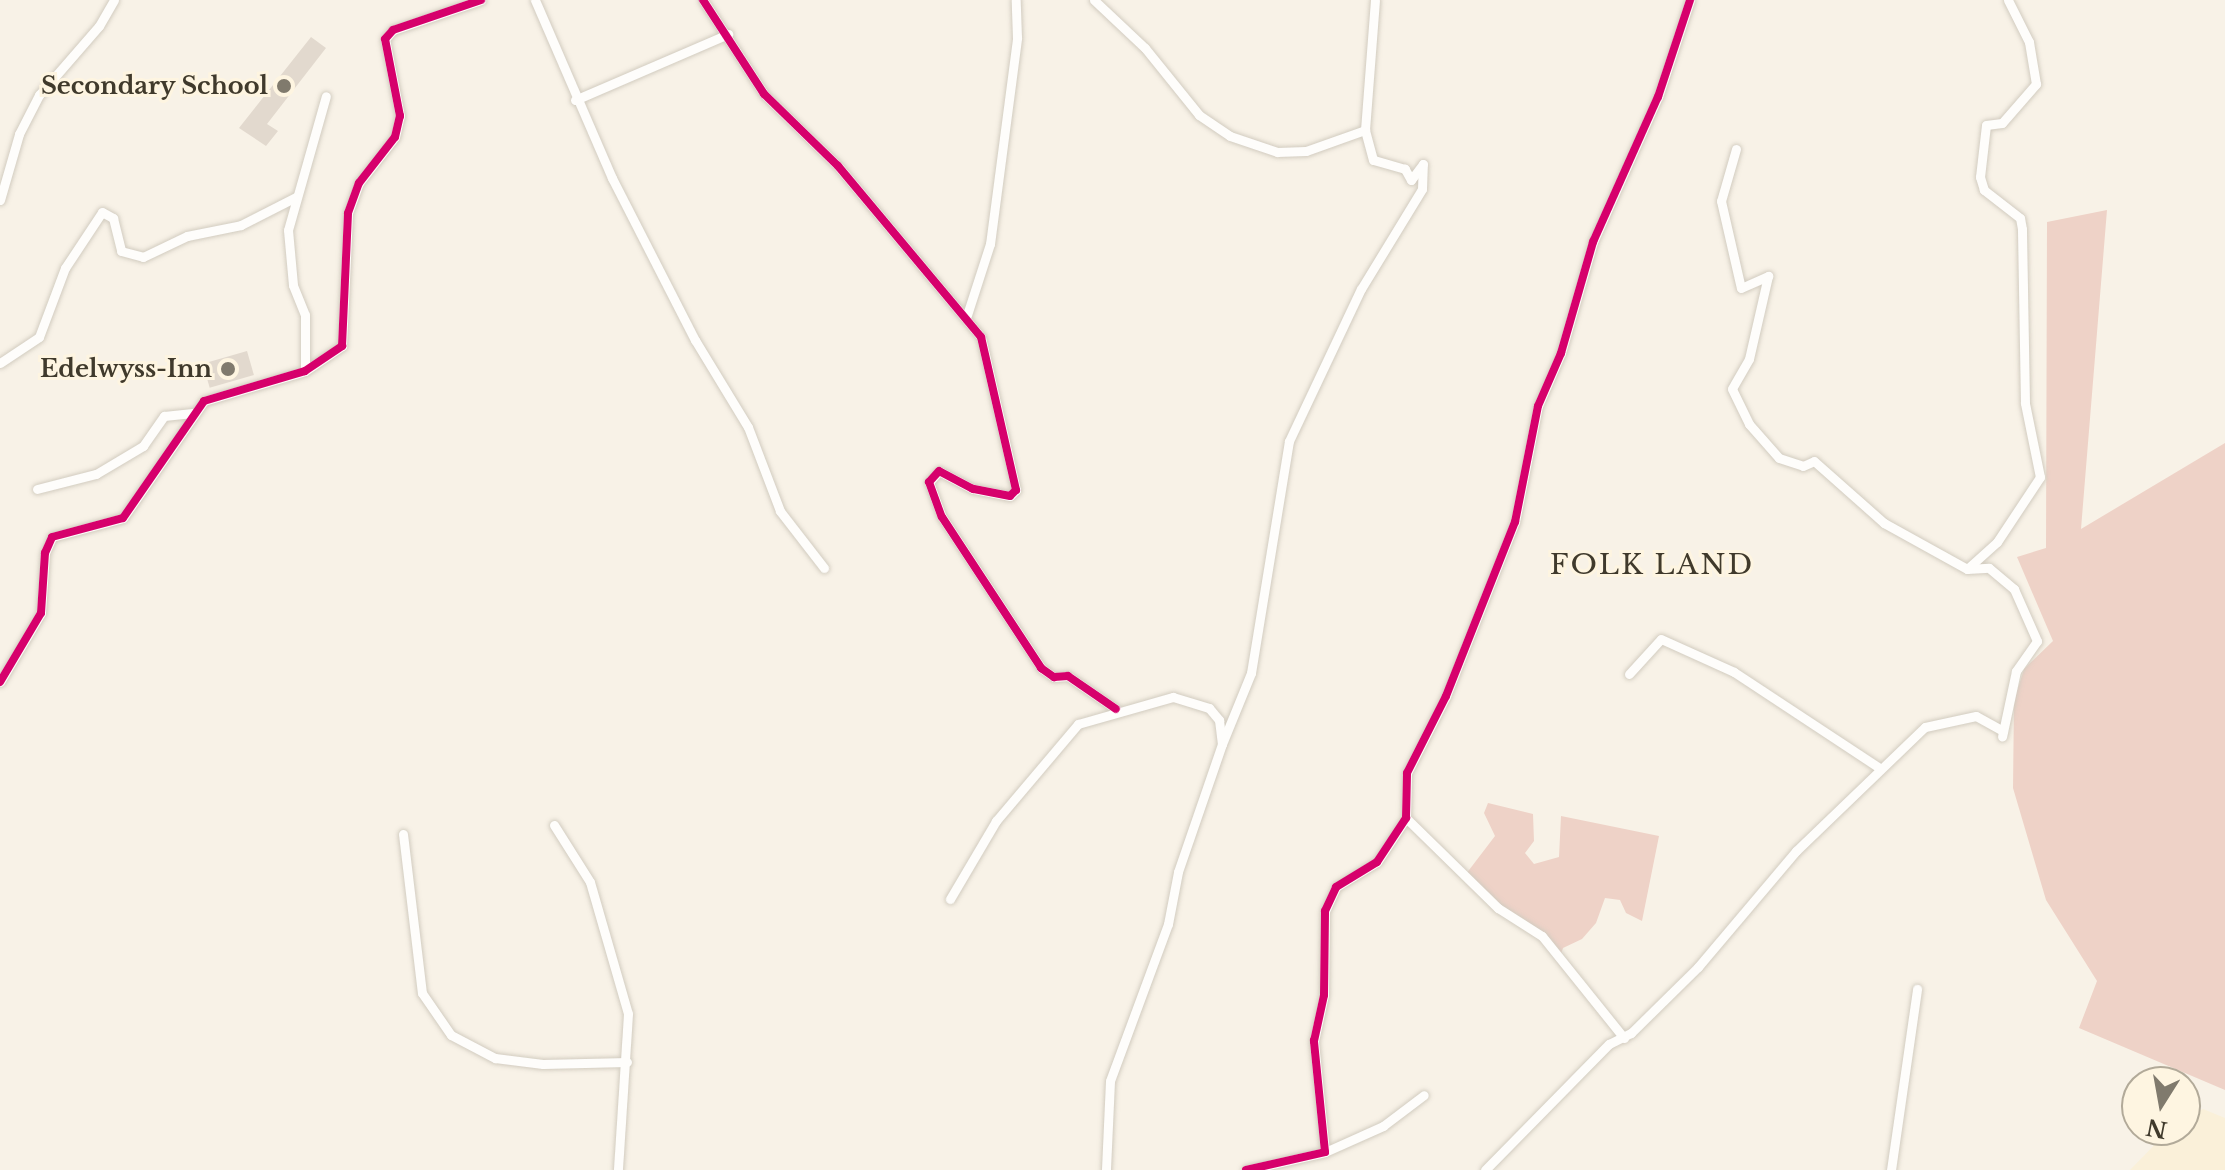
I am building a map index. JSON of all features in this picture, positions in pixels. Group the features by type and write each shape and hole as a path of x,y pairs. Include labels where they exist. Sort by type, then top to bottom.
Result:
{"street":[{"path":"0,200 19,134 39,95 99,26 114,0"},
{"path":"0,682 41,613 45,553 52,537 123,518 195,413 217,394 305,371 342,346 348,213 359,183 399,128 399,101 385,39 393,30 481,0"},
{"path":"535,0 575,100 695,340 748,427 780,511 824,568"},
{"path":"703,0 728,34 764,94 838,166 967,315 981,337 1016,490 1010,496 973,489 935,471 929,482 942,517 1041,668 1054,677 1068,676 1116,709"},
{"path":"967,315 986,265 994,217 1017,38 1016,0"},
{"path":"1094,0 1145,48 1199,115 1230,136 1277,152 1306,151 1365,130"},
{"path":"1106,1170 1110,1081 1168,924 1178,872 1222,744 1251,673 1289,441 1361,289 1422,189 1423,164 1411,180 1405,169 1373,160 1365,130 1375,0"},
{"path":"1325,1152 1314,1041 1324,995 1325,911 1336,887 1377,862 1406,818 1404,782 1515,522 1538,406 1561,353 1593,242 1658,97 1690,0"},
{"path":"1967,569 1997,542 2040,477 2025,403 2020,218 1984,190 1980,177 1986,125 2002,123 2036,84 2029,42 2008,0"},
{"path":"575,100 728,34"},
{"path":"305,371 305,315 288,255 296,197 326,96"},
{"path":"1485,1170 1609,1044 1624,1038 1698,967 1796,851 1878,767 1925,727 1946,720 1976,716 2003,734 2014,701 2016,671 2037,641 2014,589 1989,568 1967,569 1884,523 1814,461 1803,466 1779,458 1749,424 1732,389 1749,359 1768,276 1741,288 1721,201 1736,149"},
{"path":"0,363 39,337 65,268 102,212 113,218 121,251 143,257 187,236 241,225 296,197"},
{"path":"37,489 96,474 143,446 164,416 195,413"},
{"path":"1629,674 1661,639 1734,672 1878,767"},
{"path":"950,899 978,845 1063,735 1116,709 1187,698 1219,720 1222,744"},
{"path":"1406,818 1498,908 1542,936 1624,1038"},
{"path":"554,825 590,882 628,1014 618,1170"},
{"path":"403,834 422,993 451,1035 495,1058 543,1064 627,1062"},
{"path":"1891,1170 1917,989"},
{"path":"1246,1170 1325,1152 1383,1126 1424,1095"}],"shaded area":[{"path":"2107,210 2081,529 2225,443 2225,1090 2201,1080 2201,1066 2168,1066 2079,1028 2097,981 2046,900 2013,788 2014,701 2024,669 2053,641 2017,557 2046,548 2047,222"},
{"path":"1488,803 1533,814 1534,841 1525,853 1534,864 1559,857 1561,816 1659,836 1642,921 1626,913 1620,900 1605,898 1596,923 1582,939 1563,948 1559,960 1541,936 1498,908 1466,874 1495,836 1484,813"},
{"path":"2201,1110 2225,1118 2225,1170 2130,1170 2153,1146 2201,1146"}],"building":[{"name":"Secondary School","path":"311,37 326,48 267,124 278,131 266,146 239,128"},
{"name":"Edelwyss-Inn","path":"247,351 254,375 210,388 203,364"}],"cycle path":[{"path":"0,682 41,613 45,553 52,537 123,518 204,401 305,371 342,346 348,213 359,183 395,137 400,116 385,39 393,30 481,0"},
{"path":"703,0 764,94 838,166 981,337 1016,490 1010,496 973,489 939,471 929,482 942,517 1041,668 1054,677 1068,676 1116,709"},
{"path":"1246,1170 1325,1152 1314,1041 1324,995 1325,911 1336,887 1377,862 1406,818 1407,773 1446,696 1515,522 1538,406 1561,353 1593,242 1658,97 1690,0"}],"place":[{"name":"Secondary School","path":"284,86"},
{"name":"Edelwyss-Inn","path":"228,369"}],"district":[{"name":"FOLK LAND","path":"1652,565"}]}
